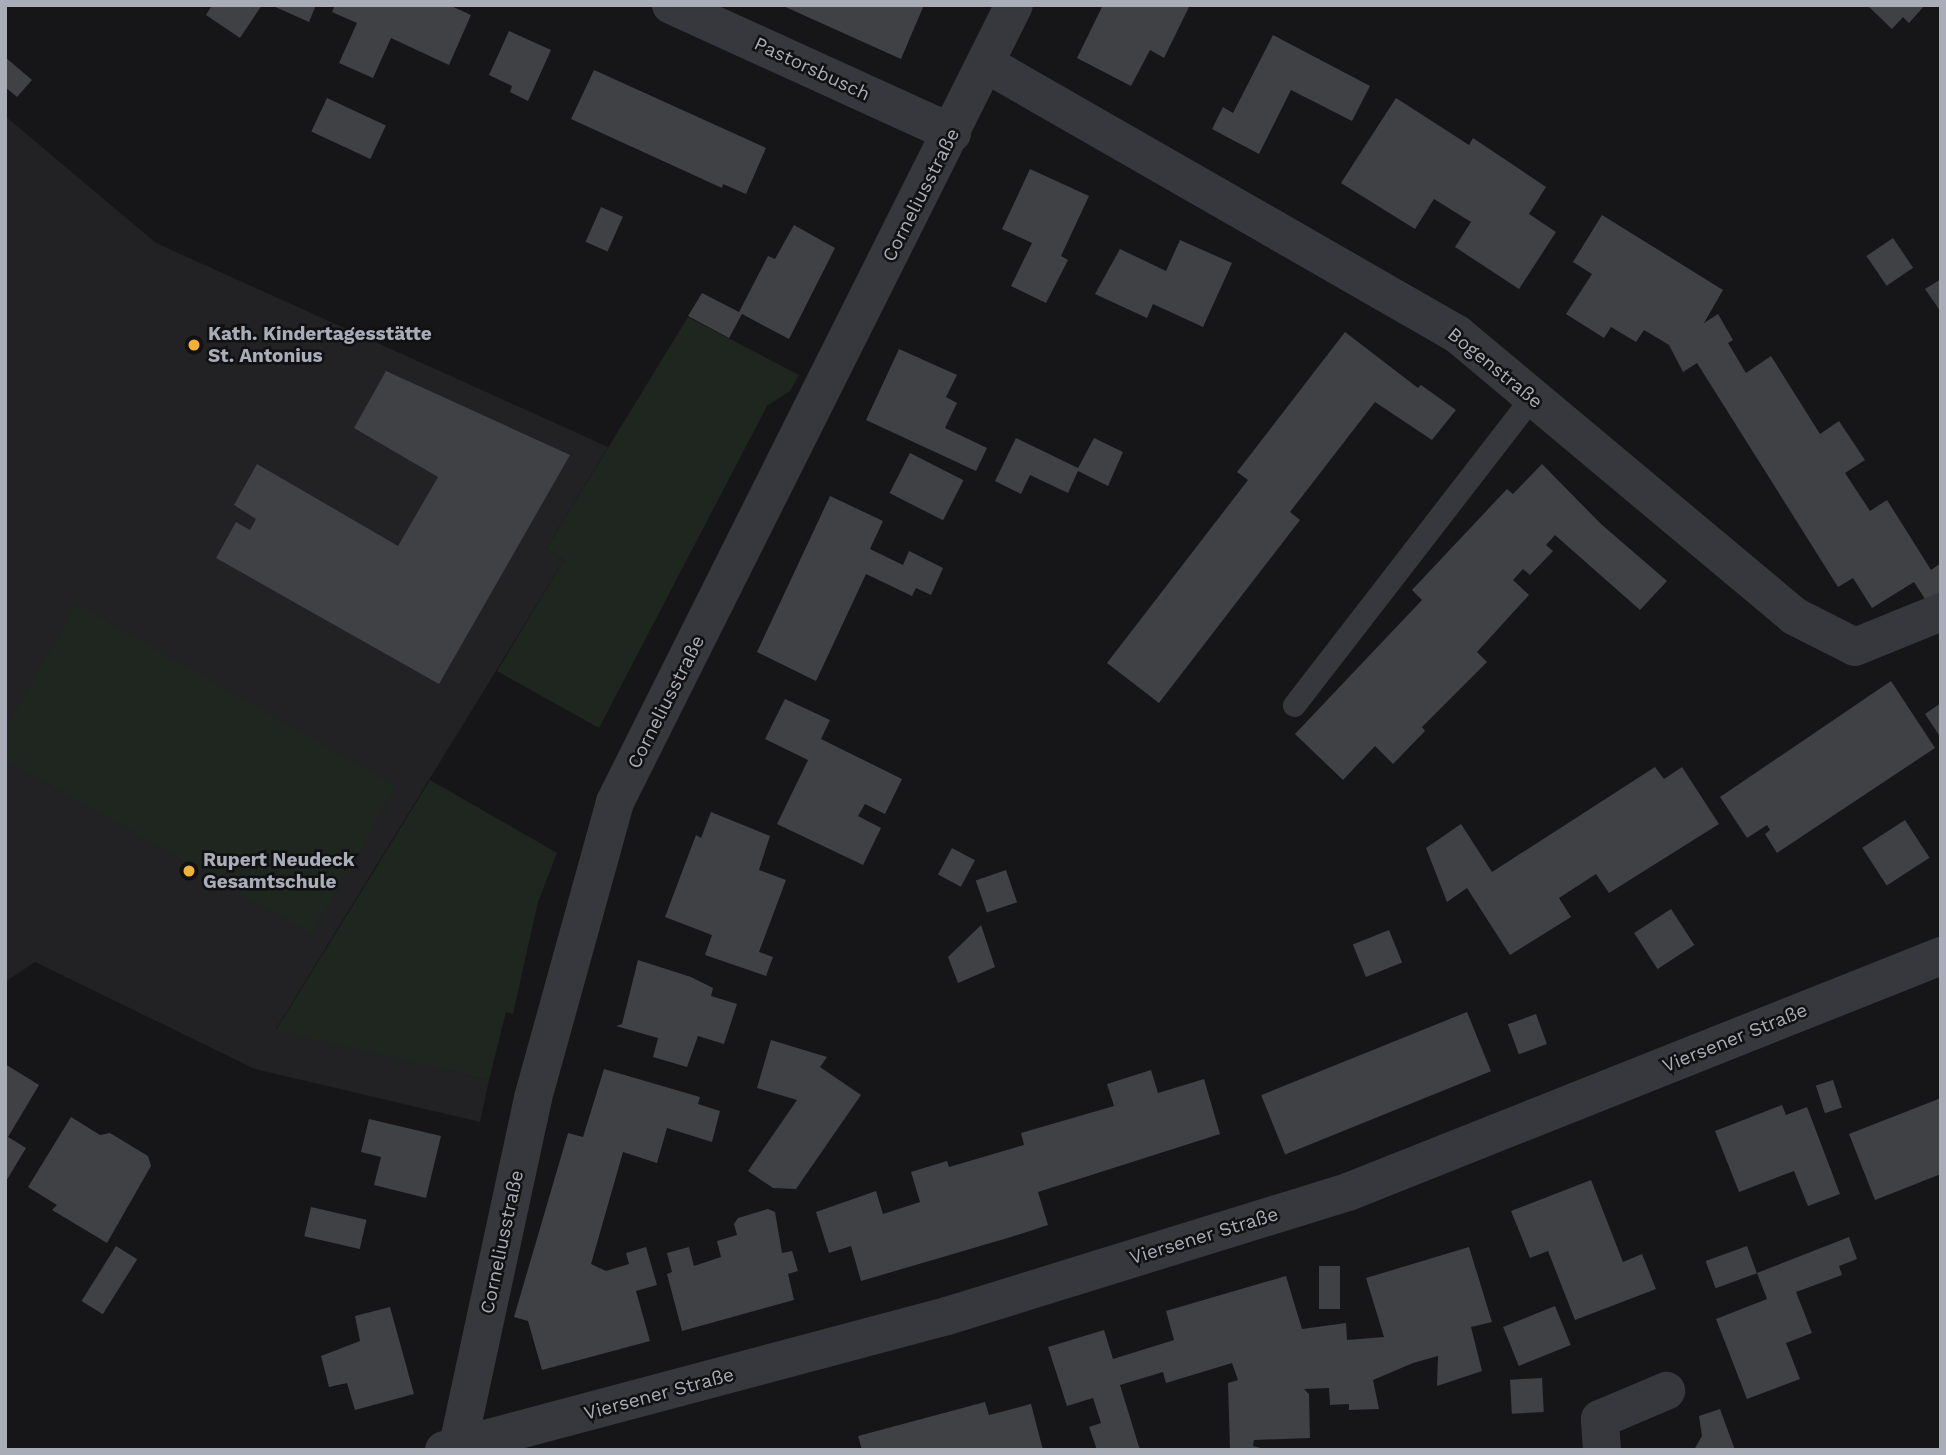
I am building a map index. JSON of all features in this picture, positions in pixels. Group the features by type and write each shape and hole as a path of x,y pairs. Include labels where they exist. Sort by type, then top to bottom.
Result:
{"street":[{"name":"Pastorsbusch","path":"671,5 952,133"},
{"name":"Corneliusstraße","path":"453,1448 533,1098 615,802 988,65 1014,5"},
{"name":"Bogenstraße","path":"988,65 1457,334 1794,616 1855,647 1941,612"},
{"name":"Viersener Straße","path":"453,1448 947,1315 1348,1192 1941,956"},
{"path":"1602,1450 1600,1419 1666,1391"}],"lane":[{"path":"1294,705 1531,398"}],"shaded area":[{"path":"5,116 156,243 608,447 546,549 564,560 276,1029 489,1080 480,1122 255,1069 35,962 5,982"},
{"path":"688,317 799,375 790,391 767,406 599,728 497,671 564,560 546,549"},
{"path":"76,604 396,786 312,934 5,759 5,729"},
{"path":"430,780 557,853 538,902 513,1014 506,1012 489,1080 276,1030"}],"building":[{"path":"212,5 262,5 240,38 206,15"},
{"path":"271,5 316,5 309,22"},
{"path":"335,5 449,5 471,15 449,65 391,38 373,78 339,63 357,23 332,12"},
{"path":"781,5 924,5 901,59"},
{"path":"1103,5 1190,5 1164,58 1150,50 1131,86 1077,58"},
{"path":"1867,5 1925,5 1909,23 1903,17 1892,29"},
{"path":"509,31 551,50 528,101 510,92 512,86 489,75"},
{"path":"1273,35 1370,86 1352,121 1291,90 1259,154 1212,129 1223,107 1233,113"},
{"path":"5,57 32,80 17,97 5,87"},
{"path":"594,70 766,148 746,194 723,184 722,188 571,119"},
{"path":"327,98 386,125 370,159 311,132"},
{"path":"1396,98 1469,145 1473,138 1546,187 1529,214 1556,232 1519,289 1455,247 1471,222 1434,199 1415,229 1341,183"},
{"path":"1030,169 1089,196 1061,256 1068,260 1046,303 1011,286 1032,243 1002,229"},
{"path":"601,207 623,217 607,251 586,242"},
{"path":"1602,215 1723,290 1704,323 1718,314 1733,340 1728,343 1746,373 1771,356 1820,434 1839,421 1865,460 1845,473 1870,511 1887,500 1931,570 1941,563 1941,593 1925,599 1914,582 1872,608 1853,578 1838,587 1697,363 1683,372 1669,345 1644,330 1636,342 1611,327 1604,338 1566,314 1592,274 1573,262"},
{"path":"794,225 835,248 789,339 742,314 729,338 688,316 702,293 739,312 768,256 775,259"},
{"path":"1893,238 1913,268 1887,286 1866,256"},
{"path":"1180,240 1232,263 1203,327 1153,304 1147,318 1095,294 1120,249 1166,271"},
{"path":"1941,279 1941,312 1925,289"},
{"path":"1345,332 1418,388 1421,385 1456,410 1432,440 1375,402 1290,512 1300,520 1159,703 1107,663 1248,480 1237,472"},
{"path":"899,349 957,375 946,397 957,403 945,428 987,448 976,471 866,420"},
{"path":"386,371 570,455 439,684 216,558 236,522 250,530 256,519 234,505 257,464 398,546 438,477 354,428"},
{"path":"1016,438 1078,468 1094,438 1123,452 1108,486 1078,471 1068,493 1030,475 1021,494 995,481"},
{"path":"910,453 963,480 943,520 890,493"},
{"path":"1542,464 1601,524 1667,581 1640,610 1555,535 1546,545 1553,551 1530,575 1523,569 1513,580 1529,595 1477,652 1487,662 1422,727 1425,731 1393,764 1375,746 1343,780 1295,734 1422,600 1412,590 1507,489 1513,494"},
{"path":"830,496 883,521 870,549 903,565 909,551 943,568 931,595 916,588 912,596 866,574 816,681 757,652"},
{"path":"1891,681 1935,748 1777,853 1765,834 1770,830 1767,825 1747,838 1720,797"},
{"path":"785,699 830,720 821,739 902,779 885,814 865,804 858,816 881,828 863,865 777,824 808,760 765,739"},
{"path":"1941,703 1941,738 1925,714"},
{"path":"1655,767 1664,779 1682,767 1719,824 1609,893 1596,874 1559,898 1571,917 1510,955 1467,888 1447,902 1426,848 1461,824 1492,872"},
{"path":"711,812 770,836 759,870 786,880 759,952 773,957 766,976 705,955 712,935 665,917 696,835 701,838"},
{"path":"1905,820 1930,858 1887,886 1862,848"},
{"path":"952,848 975,860 961,887 938,874"},
{"path":"1006,870 1017,902 987,913 976,880"},
{"path":"1671,909 1694,945 1658,969 1634,933"},
{"path":"981,925 995,967 958,983 948,957"},
{"path":"1389,930 1402,962 1366,977 1353,945"},
{"path":"638,960 691,977 713,988 711,996 737,1004 724,1044 698,1036 687,1067 653,1057 658,1038 616,1026 622,1024"},
{"path":"1467,1012 1491,1071 1285,1155 1261,1095"},
{"path":"1536,1014 1547,1044 1519,1054 1508,1024"},
{"path":"771,1040 827,1057 820,1067 861,1095 796,1189 773,1188 748,1171 797,1100 757,1088"},
{"path":"5,1064 39,1085 8,1137 26,1148 5,1183"},
{"path":"604,1069 700,1097 698,1104 720,1111 712,1142 667,1128 657,1163 623,1152 591,1264 606,1271 629,1264 626,1253 646,1247 657,1285 636,1291 650,1341 542,1370 528,1321 514,1317 568,1133 583,1137"},
{"path":"1151,1070 1158,1093 1204,1079 1220,1134 1038,1192 1048,1225 1011,1237 861,1281 851,1246 829,1253 816,1212 876,1191 883,1214 920,1202 911,1172 947,1161 949,1167 1024,1145 1021,1133 1114,1106 1107,1084"},
{"path":"1833,1080 1842,1108 1825,1113 1816,1086"},
{"path":"1941,1098 1941,1174 1875,1200 1849,1134"},
{"path":"1782,1105 1786,1115 1807,1107 1840,1194 1808,1206 1794,1171 1739,1192 1715,1131"},
{"path":"71,1117 100,1135 110,1133 148,1156 151,1166 107,1243 52,1210 57,1205 28,1187"},
{"path":"369,1119 441,1136 426,1198 374,1185 381,1157 361,1152"},
{"path":"1591,1180 1623,1262 1642,1254 1656,1289 1575,1320 1548,1251 1530,1258 1511,1211"},
{"path":"311,1207 367,1220 360,1249 304,1236"},
{"path":"768,1209 775,1212 782,1253 792,1251 798,1271 788,1274 794,1300 682,1331 667,1274 672,1272 667,1253 689,1247 694,1266 721,1257 717,1241 737,1235 734,1224 738,1218"},
{"path":"1849,1237 1857,1259 1839,1266 1842,1275 1796,1292 1812,1333 1786,1343 1800,1379 1747,1399 1716,1319 1767,1299 1757,1273"},
{"path":"116,1246 137,1259 103,1314 82,1301"},
{"path":"1747,1246 1757,1273 1716,1288 1706,1261"},
{"path":"1469,1247 1492,1322 1471,1327 1482,1371 1437,1386 1438,1356 1413,1363 1373,1380 1379,1409 1349,1410 1349,1404 1330,1405 1329,1388 1304,1389 1309,1394 1310,1438 1254,1440 1253,1446 1268,1450 1230,1450 1228,1383 1238,1380 1232,1363 1166,1383 1163,1372 1120,1385 1140,1450 1097,1450 1089,1427 1101,1423 1093,1398 1067,1406 1048,1347 1104,1330 1113,1359 1174,1340 1166,1311 1286,1276 1302,1329 1346,1323 1347,1340 1384,1337 1366,1278"},
{"path":"1319,1266 1340,1266 1340,1309 1319,1309"},
{"path":"1555,1306 1571,1345 1519,1366 1503,1327"},
{"path":"390,1307 414,1394 355,1410 347,1383 329,1387 321,1356 360,1341 355,1316"},
{"path":"1542,1378 1544,1412 1512,1414 1510,1380"},
{"path":"985,1402 989,1415 1031,1404 1043,1450 862,1450 858,1436"},
{"path":"1720,1409 1735,1450 1694,1450 1702,1436 1699,1416"}],"place":[{"name":"Kath. Kindertagesstätte St. Antonius","path":"194,345"},
{"name":"Rupert Neudeck Gesamtschule","path":"189,871"}]}
